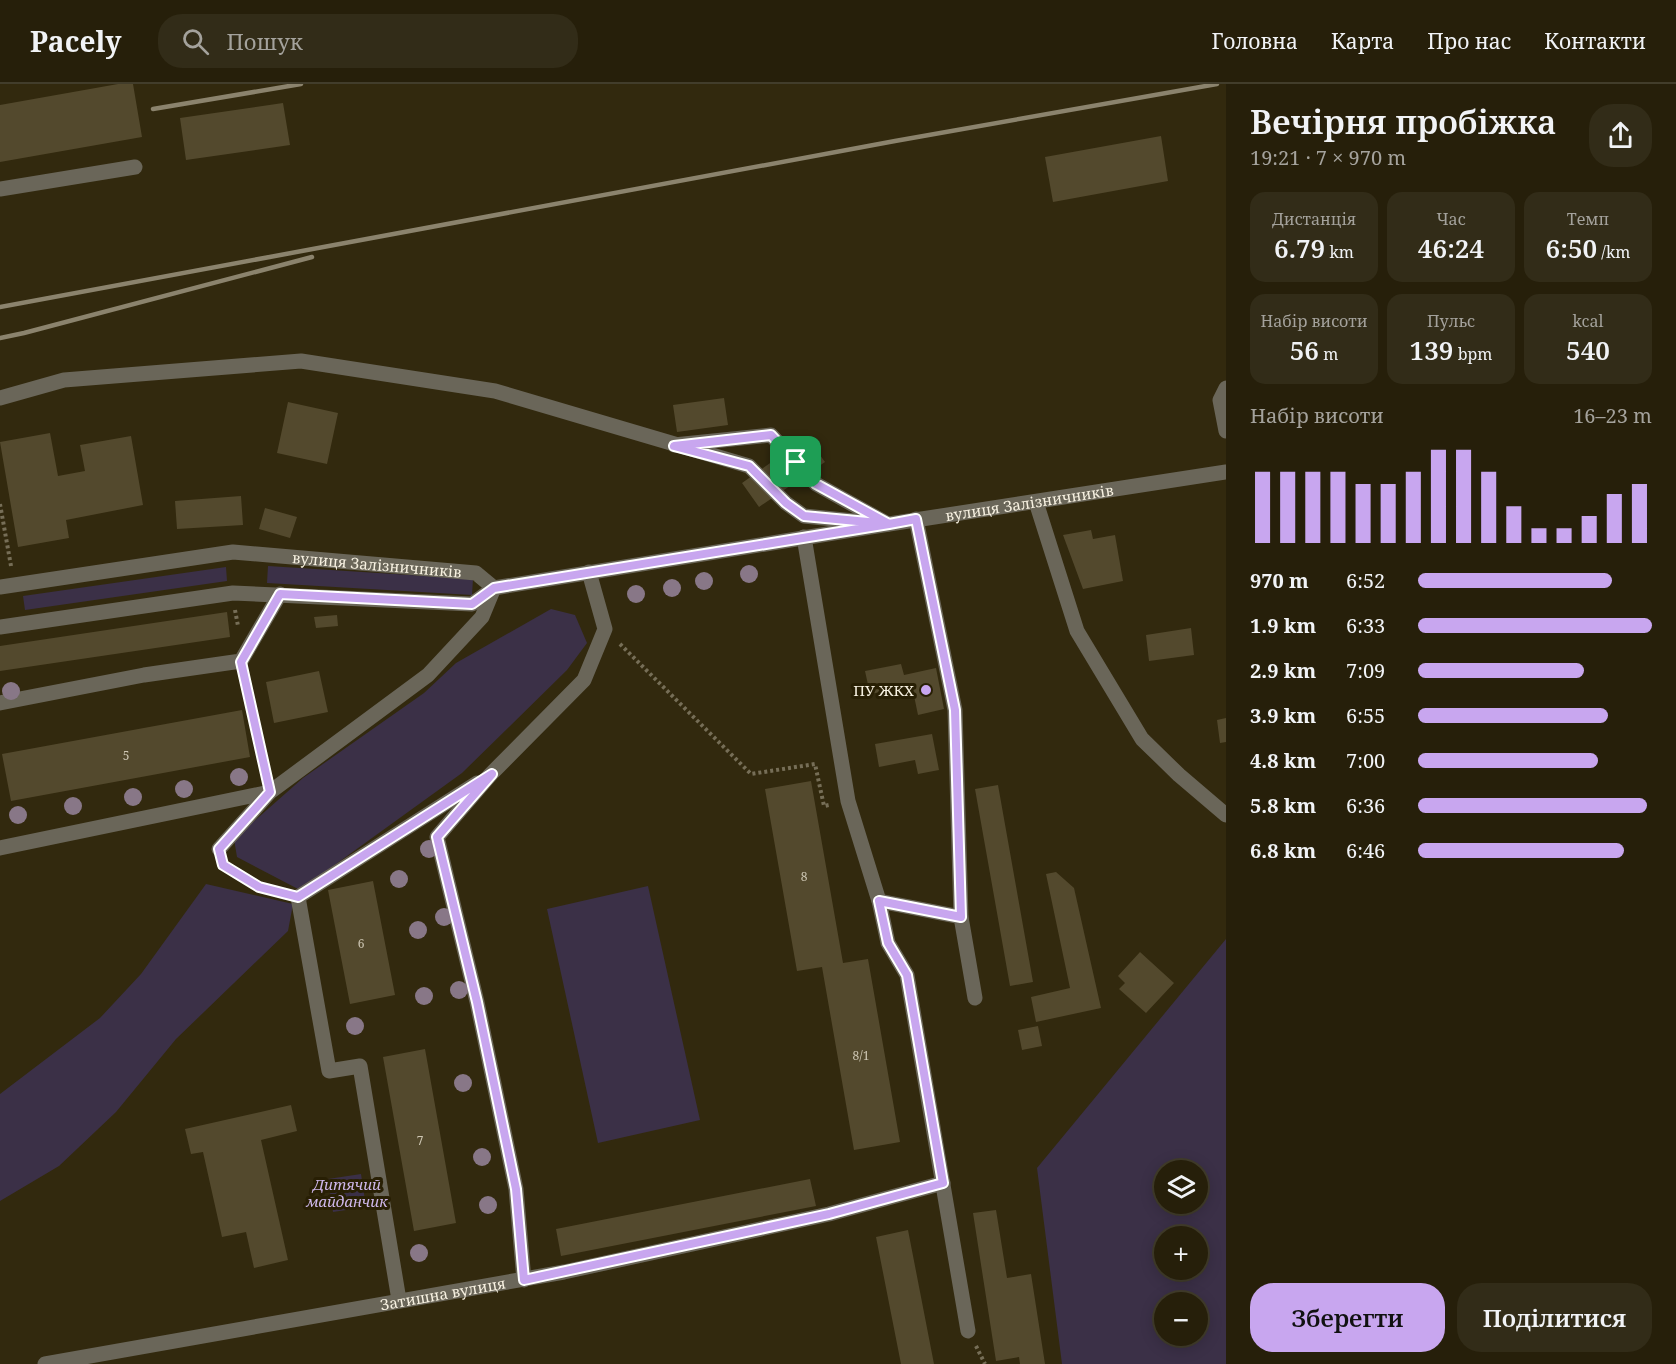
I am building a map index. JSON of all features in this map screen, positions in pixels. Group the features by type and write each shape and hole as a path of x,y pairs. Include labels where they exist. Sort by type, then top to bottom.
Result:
{"street":[{"path":"0,189 135,167"},
{"path":"0,398 64,380 301,361 495,391 674,446 749,466 786,503 804,516 889,524"},
{"path":"1226,388 1220,400 1226,431"},
{"path":"674,446 771,435 816,484 889,524"},
{"name":"вулиця Залізничників","path":"0,587 233,552 476,573 494,588 916,519 1226,472"},
{"path":"1036,502 1077,631 1142,739 1179,776 1226,814"},
{"path":"916,519 955,710 961,917 975,998"},
{"path":"804,537 848,801 879,901 888,943 907,975 968,1331"},
{"path":"524,1280 516,1189 477,1002 437,837 492,774 584,680 605,629 589,572"},
{"path":"0,627 233,593 472,604 494,588"},
{"path":"219,849 270,792 428,675 482,617 494,588"},
{"path":"0,703 144,675 241,662 280,594"},
{"path":"399,1300 360,1066 329,1071 298,897 492,774"},
{"path":"0,848 270,792"},
{"path":"879,901 961,917"},
{"name":"Затишна вулиця","path":"45,1364 399,1300 524,1280 829,1214 943,1183"}],"path":[{"path":"233,593 238,627"},
{"path":"605,629 751,774 815,764 824,806 848,801"},
{"path":"241,662 270,792"},
{"path":"219,849 223,865 259,887 298,897"}],"green space":[{"path":"268,566 473,579 472,595 267,583"},
{"path":"226,567 227,581 25,610 23,596"},
{"path":"551,609 575,615 587,643 567,670 462,773 300,890 237,857 234,839 303,778 424,693 456,663"},
{"path":"206,884 293,904 288,931 176,1039 116,1112 59,1166 0,1201 0,1094 100,1018 141,974"},
{"path":"648,886 700,1120 598,1143 547,909"},
{"path":"1226,939 1226,1364 1062,1364 1037,1168"},
{"name":"Дитячий майданчик","path":"361,1174 366,1207 333,1212 328,1179"}],"building":[{"path":"118,84 133,84 142,137 0,162 0,105"},
{"path":"283,103 290,145 186,160 180,118"},
{"path":"1161,136 1168,181 1053,202 1045,157"},
{"path":"724,398 728,425 677,432 673,405"},
{"path":"288,402 338,413 327,464 277,453"},
{"path":"50,433 58,476 85,471 80,445 131,436 143,505 66,520 69,538 18,547 0,442"},
{"path":"807,437 825,462 759,507 742,483"},
{"path":"241,496 243,525 177,529 175,501"},
{"path":"265,508 297,517 290,538 259,529"},
{"path":"1091,530 1093,539 1115,535 1123,581 1083,589 1063,535"},
{"path":"227,612 230,637 0,671 0,646"},
{"path":"337,615 338,626 316,628 314,617"},
{"path":"1191,628 1194,655 1149,661 1146,635"},
{"name":"ПУ ЖКХ","path":"901,664 904,675 936,668 944,709 918,715 912,686 870,694 865,671"},
{"path":"319,671 328,712 274,723 266,682"},
{"path":"242,710 250,757 11,801 2,754"},
{"path":"1226,718 1226,742 1220,743 1217,720"},
{"path":"932,734 939,770 918,774 915,760 879,767 875,744"},
{"path":"811,781 843,963 868,959 900,1142 854,1150 822,967 797,971 765,789"},
{"path":"998,785 1033,982 1010,986 975,789"},
{"path":"1056,872 1074,888 1101,1008 1036,1022 1031,997 1070,988 1046,874"},
{"path":"373,881 395,995 350,1004 328,890"},
{"path":"1140,952 1174,983 1146,1013 1119,989 1125,983 1118,976"},
{"path":"1038,1026 1042,1046 1022,1050 1018,1030"},
{"path":"425,1049 456,1223 414,1231 383,1057"},
{"path":"291,1105 297,1131 261,1140 288,1260 254,1268 246,1232 222,1237 203,1152 191,1154 185,1129"},
{"path":"810,1179 816,1206 561,1256 556,1229"},
{"path":"996,1210 1007,1278 1031,1274 1045,1364 1020,1364 1019,1357 996,1361 973,1213"},
{"path":"908,1230 934,1364 901,1364 876,1237"}],"railway":[{"path":"153,109 301,84"},
{"path":"0,307 895,141 1217,84"},
{"path":"0,338 312,257"}],"place":[{"name":"ПУ ЖКХ","path":"926,690"}],"route":[{"path":"796,462 771,435 674,446 749,466 786,503 804,516 889,524 916,519 955,710 961,917 879,901 888,943 907,975 943,1183 829,1214 524,1280 516,1189 477,1002 437,837 492,774 298,897 259,887 223,865 219,849 270,792 241,662 280,594 472,604 494,588 889,524 816,484 796,462"}]}
